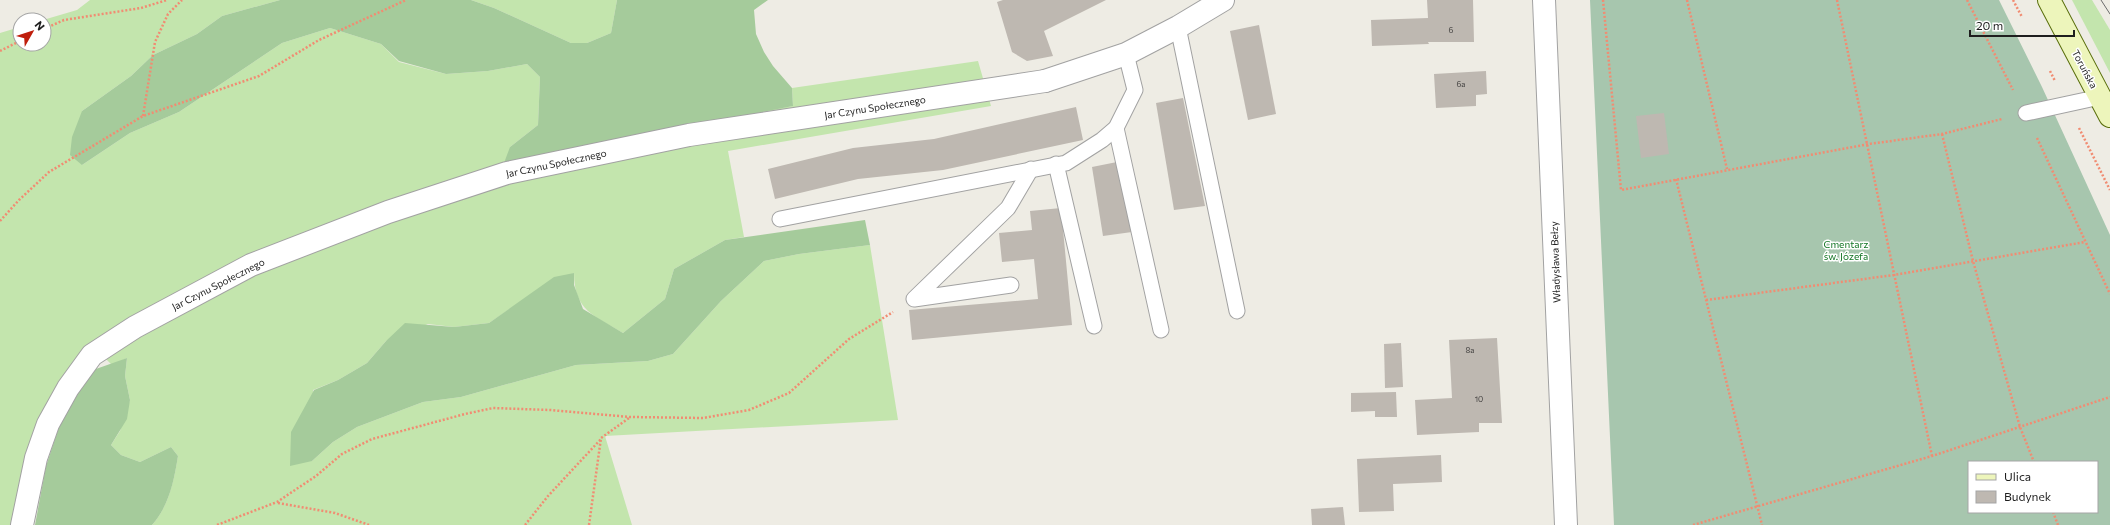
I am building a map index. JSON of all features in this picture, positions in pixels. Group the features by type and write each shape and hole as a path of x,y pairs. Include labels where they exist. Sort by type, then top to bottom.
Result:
{"main road":[{"name":"Toruńska","path":"2049,0 2110,116"}],"street":[{"name":"Jar Czynu Społecznego","path":"22,525 36,458 48,424 68,388 92,355 135,328 251,265 388,212 507,173 689,135 1045,81 1126,54 1178,27 1223,0"},
{"name":"Władysława Bełzy","path":"1544,0 1566,525"}],"lane":[{"path":"1178,27 1237,311"},
{"path":"780,219 1066,162 1102,140 1116,128 1135,90 1126,54"},
{"path":"2026,113 2100,97"},
{"path":"1116,128 1161,330"},
{"path":"1056,164 1094,326"},
{"path":"914,300 1008,208 1031,170"},
{"path":"914,300 1011,285"}],"path":[{"path":"52,26 64,20 141,8 167,0"},
{"path":"143,116 155,42 168,14 182,0"},
{"path":"0,221 19,200 49,172 143,116 260,76 319,40 406,0"},
{"path":"1603,0 1621,190 1727,169 1868,144 1942,134 2026,113"},
{"path":"1687,0 1727,169"},
{"path":"1837,0 1932,456"},
{"path":"1967,0 2026,113 2110,294"},
{"path":"0,51 12,46"},
{"path":"1942,134 1973,261 2020,426 2034,461"},
{"path":"1676,179 1762,525"},
{"path":"1706,300 1894,275 2085,242"},
{"path":"217,525 277,502 316,476 342,454 372,439 465,414 493,408 550,410 630,418 703,418 749,410 789,393 849,339 914,300"},
{"path":"1693,525 1932,456 2110,397"},
{"path":"525,525 548,496 601,438 630,418"},
{"path":"589,525 601,438"},
{"path":"277,502 335,512 369,525"},
{"path":"2053,513 2058,525"}],"green space":[{"path":"90,0 280,0 222,16 197,34 153,55 131,76 82,111 82,165 130,133 179,112 282,43 330,28 381,44 399,62 446,74 488,71 527,64 540,77 538,125 510,147 793,106 792,88 978,61 991,106 728,151 744,237 725,240 674,269 665,299 623,333 595,317 582,304 575,286 574,273 517,304 489,323 454,327 428,324 386,341 367,363 338,380 313,390 312,461 333,442 357,427 423,402 461,397 576,365 648,361 673,354 721,301 764,261 799,254 870,245 898,420 605,436 632,525 152,525 163,510 167,501 175,474 178,456 171,447 140,462 121,455 111,445 120,431 130,400 125,376 127,358 112,365 103,356 93,370 80,352 60,384 13,525 0,525 0,33 12,29 12,52 52,52 52,17 77,10"},
{"path":"280,0 471,0 494,8 571,43 587,43 611,33 617,0 768,0 754,10 756,34 764,52 773,66 792,88 793,106 504,163 510,147 538,125 540,77 527,64 488,71 446,74 399,61 381,44 330,28 282,43 179,112 130,133 82,165 70,155 72,137 82,111 131,76 153,55 197,34 222,16"},
{"path":"471,0 617,0 611,33 587,43 571,43 494,8"},
{"name":"Cmentarz św. Józefa","path":"1590,0 1999,0 2042,87 2110,235 2110,525 1614,525"},
{"path":"2072,0 2092,0 2110,30 2110,73"},
{"path":"865,220 870,245 799,254 764,261 721,301 673,354 648,361 576,365 461,397 423,402 357,427 333,442 312,461 290,466 291,432 314,390 338,380 367,363 386,341 405,323 454,327 489,323 554,277 574,273 574,285 583,309 623,333 665,299 674,269 725,240"},
{"path":"127,358 125,376 130,400 127,419 111,445 121,455 140,462 171,447 178,456 170,493 163,510 152,525 35,525 46,466 58,430 73,397 93,370"}],"building":[{"path":"1003,0 1106,0 1044,31 1053,56 1027,61 1012,52 997,2"},
{"path":"1427,0 1473,0 1474,42 1428,42 1429,44 1372,46 1371,20 1428,18"},
{"path":"1259,25 1276,114 1248,120 1230,31"},
{"path":"1486,71 1487,94 1476,95 1476,106 1436,108 1434,74"},
{"path":"1183,98 1205,206 1174,210 1156,103"},
{"path":"1076,107 1083,140 943,170 858,179 775,199 768,169 853,148 934,139"},
{"path":"1664,113 1669,154 1641,158 1636,116"},
{"path":"1117,162 1132,232 1103,236 1092,167"},
{"path":"1061,208 1072,325 912,340 909,310 1038,299 1034,259 1002,262 999,233 1032,230 1030,211"},
{"path":"1497,338 1502,423 1479,423 1479,432 1417,435 1415,400 1452,398 1449,340"},
{"path":"1401,343 1403,387 1385,388 1384,344"},
{"path":"1396,392 1397,417 1375,417 1375,411 1351,412 1351,393"},
{"path":"1441,455 1442,482 1393,484 1394,511 1359,512 1357,459"},
{"path":"1343,507 1345,525 1312,525 1311,509"}],"tram line":[{"path":"2101,0 2110,14"}]}
